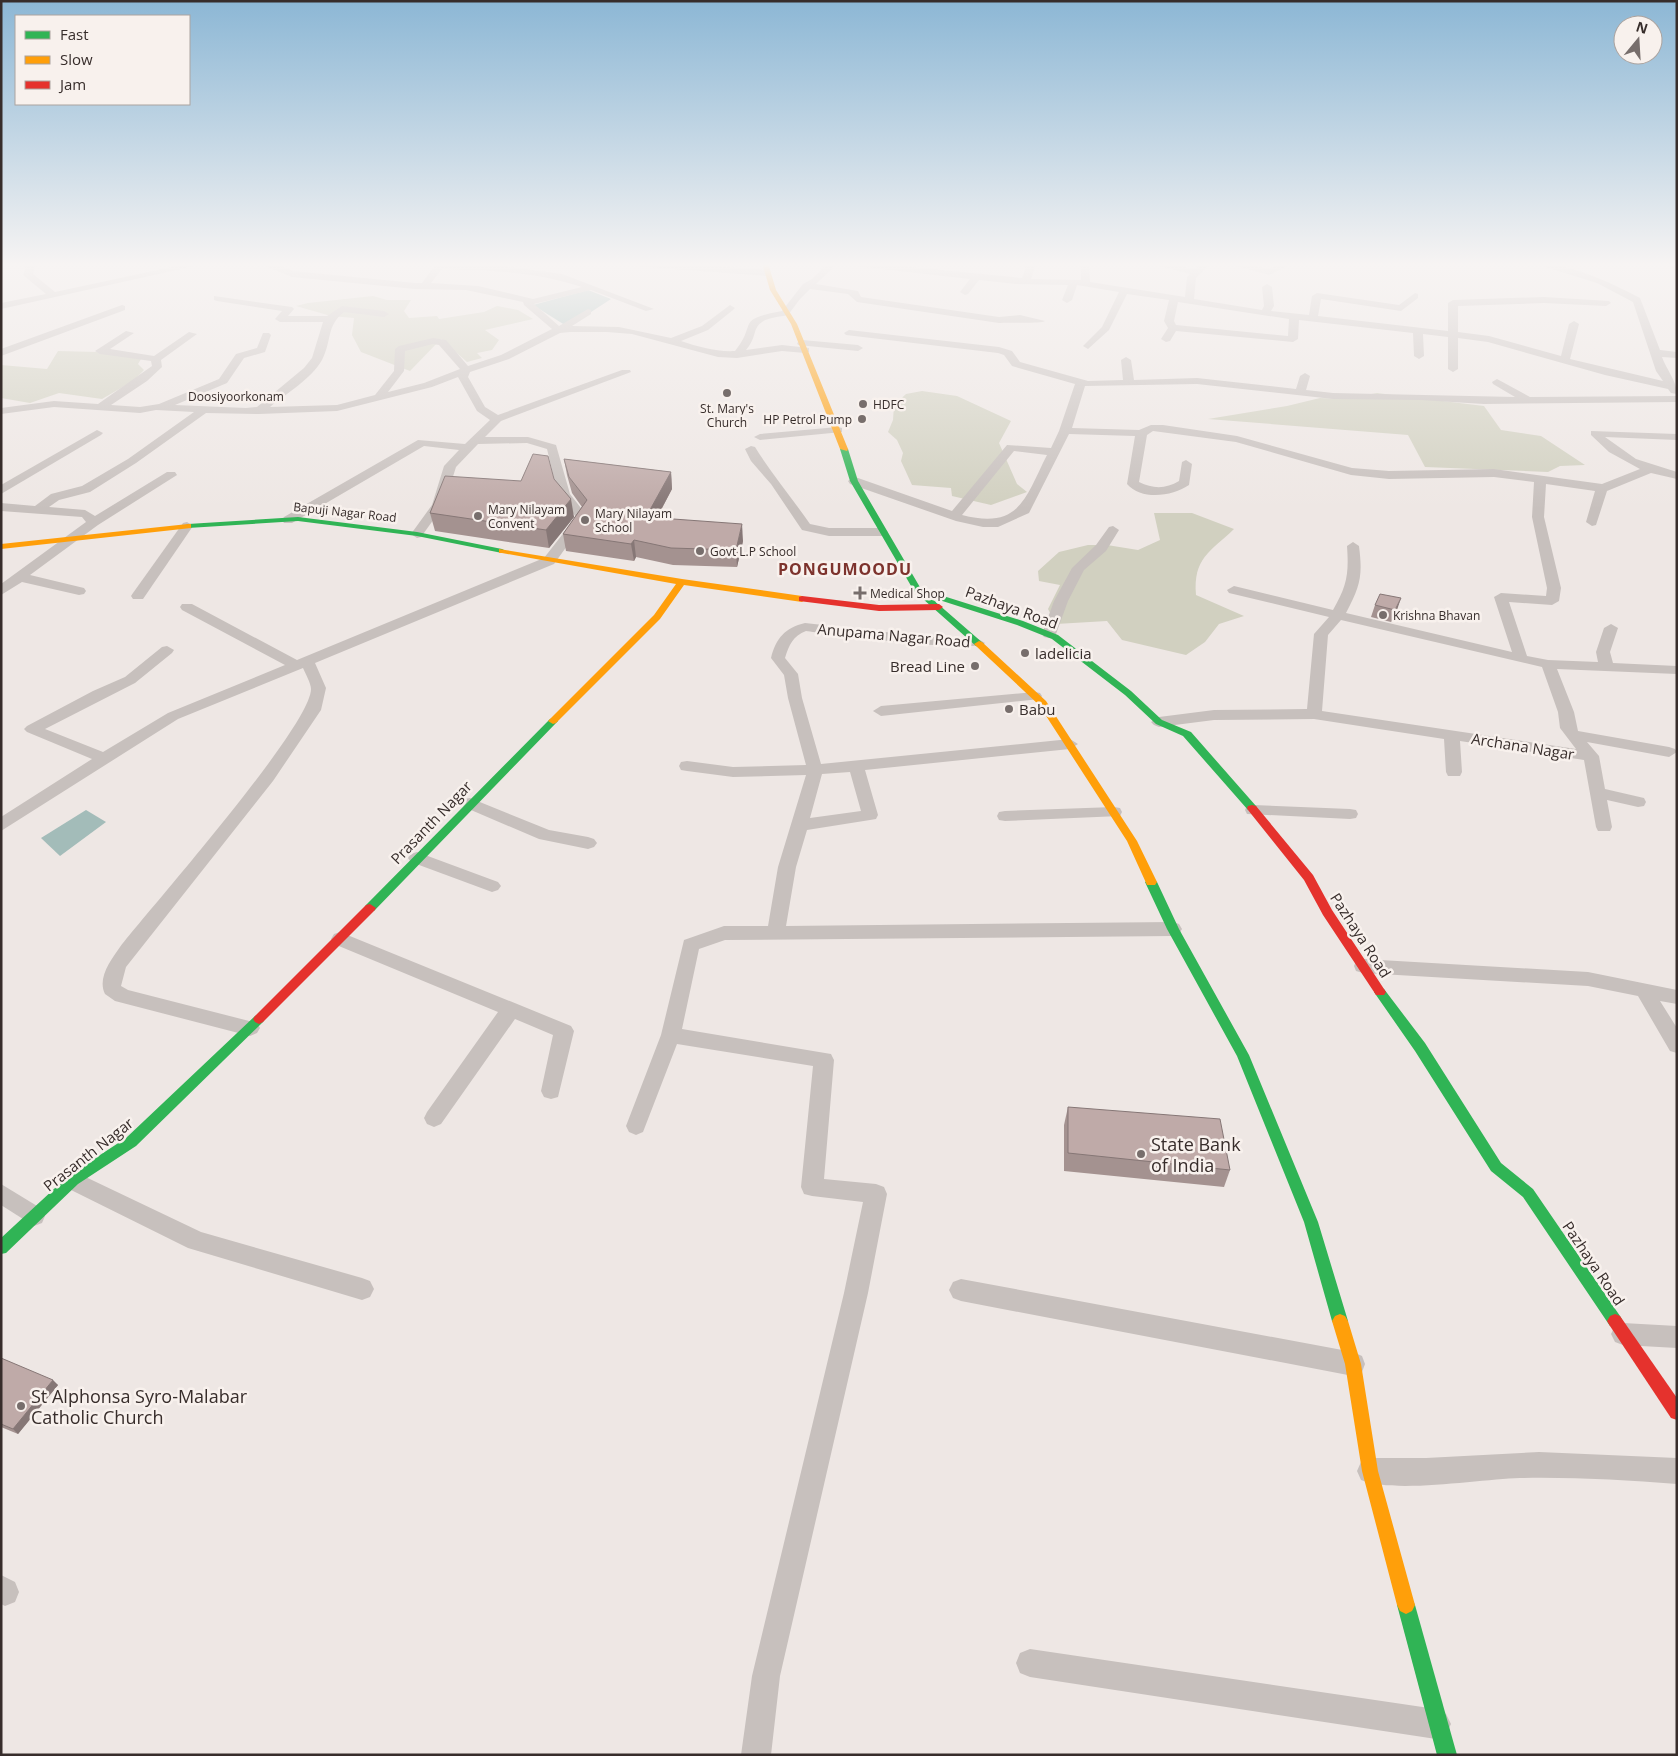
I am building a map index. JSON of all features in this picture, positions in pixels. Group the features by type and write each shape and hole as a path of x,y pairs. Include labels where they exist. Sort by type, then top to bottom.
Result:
{"street":[{"path":"1,353 23,345"},
{"path":"110,345 100,351 156,359 176,345"},
{"path":"156,408 181,400 223,381 240,356 261,350 263,345"},
{"path":"259,411 308,370 317,360 322,345"},
{"path":"378,398 399,371 400,349 416,345"},
{"path":"445,345 466,370 463,377 481,409 497,419"},
{"name":"Doosiyoorkonam","path":"1,411 26,409 45,404 140,410 156,408 202,411 337,408 428,385 505,357 529,345"},
{"path":"682,345 700,352 737,355 804,346 858,348"},
{"path":"737,355 745,345"},
{"path":"955,345 1000,350 1008,353 1011,360 1016,364 1081,383 1197,381 1333,396 1530,401 1675,401 1675,392 1670,386 1653,345"},
{"path":"1419,345 1419,356"},
{"path":"1453,369 1454,345"},
{"path":"1511,345 1670,386"},
{"path":"1565,360 1569,345"},
{"path":"804,346 838,430 854,482 918,591 940,607 1043,703 1132,841 1173,929 1243,1055 1311,1222 1353,1364 1370,1471 1447,1755"},
{"path":"1655,353 1677,355"},
{"path":"99,408 143,379 157,366 156,359"},
{"path":"1126,360 1129,383"},
{"path":"417,534 438,504 450,466 497,419 626,372"},
{"path":"1300,393 1305,376"},
{"path":"1497,382 1530,401"},
{"path":"854,482 983,523 998,523 1024,510 1065,431 1081,383"},
{"path":"38,510 55,497 86,489 132,461 202,411"},
{"path":"1065,431 1140,433 1151,428 1177,429 1279,450 1351,471 1389,475 1494,473 1602,488 1614,486 1635,474 1650,469"},
{"path":"760,437 838,430"},
{"path":"1,490 98,433"},
{"path":"1140,433 1141,444 1134,467 1133,484 1143,489 1160,492 1176,489 1184,482 1186,464"},
{"path":"1677,437 1594,433 1604,445 1623,458 1650,469 1677,476"},
{"path":"1,825 173,716 549,561 582,517 564,495 552,447 528,440 472,444 422,442 288,520"},
{"path":"955,515 1011,447 1054,452"},
{"path":"751,449 755,459 775,482 806,528 830,532 882,532"},
{"path":"1,591 94,522 171,475"},
{"path":"1521,659 1501,597 1552,601 1554,588 1538,517 1540,480"},
{"path":"1592,522 1602,488"},
{"path":"1,506 85,514 94,522"},
{"name":"Bapuji Nagar Road","path":"1,547 187,526 298,519 417,534 549,561 682,582"},
{"path":"138,596 187,526"},
{"path":"1049,634 1061,601 1079,568 1101,548 1113,530"},
{"path":"1314,714 1321,634 1337,616 1354,586 1355,564 1352,546"},
{"path":"20,578 79,591"},
{"path":"682,582 747,593 880,608 940,607"},
{"name":"Prasanth Nagar","path":"1,1248 74,1180 131,1142 250,1028 657,617 682,582"},
{"path":"1234,590 1337,616 1548,664 1677,670"},
{"name":"Pazhaya Road","path":"918,591 1049,634 1077,652 1159,722 1187,734 1253,810 1308,878 1327,912 1390,1008 1420,1047 1496,1167 1528,1194 1677,1412"},
{"path":"187,607 302,662 319,688 313,710 267,777 134,941 115,968 111,981 112,989 122,996 250,1028"},
{"name":"Anupama Nagar Road","path":"815,770 795,698 791,674 778,658 782,641 795,630 810,628 930,641 978,643"},
{"path":"1607,667 1603,652 1611,628"},
{"path":"104,758 32,728 98,694 130,680 167,650"},
{"name":"Archana Nagar","path":"1548,664 1566,712 1572,735 1591,756"},
{"path":"881,711 1034,696"},
{"name":"Archana Nagar","path":"1159,722 1214,715 1314,714 1591,756"},
{"path":"1452,735 1454,772"},
{"path":"1572,735 1670,752"},
{"path":"687,766 733,772 815,770 1070,744"},
{"path":"1591,756 1604,827"},
{"path":"800,825 870,815 856,766"},
{"path":"776,934 787,867 815,770"},
{"path":"1599,793 1638,802"},
{"path":"470,804 545,834 588,843"},
{"path":"1253,810 1350,814"},
{"path":"1005,816 1114,812"},
{"path":"418,858 492,886"},
{"path":"636,1126 671,1035 691,945 724,933 1173,929"},
{"path":"340,939 564,1031 551,1090"},
{"path":"1363,966 1588,979 1677,997"},
{"path":"1645,992 1677,1045"},
{"path":"434,1118 511,1009"},
{"path":"671,1035 824,1060 812,1187 876,1194 856,1293 766,1676 756,1755"},
{"path":"74,1180 196,1241 362,1289"},
{"path":"1,1193 34,1216"},
{"path":"961,1290 1353,1364"},
{"path":"1623,1334 1677,1338"},
{"path":"1370,1471 1411,1473 1457,1468 1522,1465 1677,1471"},
{"path":"1030,1663 1439,1725"}],"shaded area":[{"path":"357,345 435,345 410,371 361,352"},
{"path":"448,345 496,345 492,350 477,353 482,358 467,362"},
{"path":"58,351 97,352 141,359 138,364 144,370 133,381 102,399 59,393 30,403 1,398 1,365 47,369"},
{"path":"922,391 957,396 1011,421 999,443 1017,484 1027,492 991,505 952,496 951,488 912,485 901,461 903,453 897,440 888,432 893,420 894,405 906,394"},
{"path":"1377,393 1484,406 1501,430 1541,436 1585,465 1560,466 1548,472 1425,467 1408,435 1208,419 1287,406 1320,398 1342,399"},
{"path":"1154,513 1192,513 1234,529 1211,550 1200,564 1197,572 1196,595 1244,616 1219,624 1205,642 1186,655 1122,640 1107,621 1056,624 1048,609 1060,585 1039,581 1038,571 1059,552 1088,545 1107,545 1138,550 1160,540"}],"water":[{"path":"86,810 106,822 60,856 41,838"}],"building":[{"path":"533,454 548,456 554,479 571,499 546,530 430,513 445,476 521,481"},
{"path":"564,459 671,472 646,517 742,524 736,550 671,548 634,540 631,544 563,534 587,500 569,477"},
{"path":"1380,594 1401,598 1395,610 1375,605"},
{"path":"1068,1107 1220,1119 1230,1170 1068,1153"},
{"name":"St Alphonsa Syro-Malabar Catholic Church","path":"1,1358 53,1380 13,1429 1,1424"}],"traffic: fast":[{"path":"844,449 854,481 918,591 979,644"},
{"path":"188,526 298,519 417,534 502,551"},
{"path":"923,592 1020,623 1055,637 1128,693 1159,722 1187,734 1252,808"},
{"path":"370,908 553,721"},
{"path":"1151,882 1173,929 1243,1055 1311,1222 1340,1321"},
{"path":"1380,992 1420,1047 1496,1167 1528,1193 1615,1321"},
{"path":"1,1248 73,1180 131,1142 259,1019"},
{"path":"1406,1605 1447,1755"}],"traffic: slow":[{"path":"802,345 844,449"},
{"path":"1,547 188,526"},
{"path":"502,551 682,582"},
{"path":"553,721 657,617 682,582 802,599"},
{"path":"979,644 1043,703 1132,841 1151,882"},
{"path":"1340,1321 1353,1364 1370,1471 1406,1605"}],"traffic: jam":[{"path":"802,599 879,608 939,607"},
{"path":"1252,808 1309,878 1327,912 1380,992"},
{"path":"259,1019 370,908"},
{"path":"1615,1321 1677,1412"}],"place":[{"name":"St. Mary's Church","path":"727,393"},
{"name":"HDFC","path":"863,404"},
{"name":"HP Petrol Pump","path":"862,419"},
{"name":"Mary Nilayam Convent","path":"478,516"},
{"name":"Mary Nilayam School","path":"585,520"},
{"name":"Govt L.P School","path":"700,551"},
{"name":"Medical Shop","path":"860,593"},
{"name":"Krishna Bhavan","path":"1383,615"},
{"name":"ladelicia","path":"1025,653"},
{"name":"Bread Line","path":"975,666"},
{"name":"Babu","path":"1009,709"},
{"name":"State Bank of India","path":"1141,1154"},
{"name":"St Alphonsa Syro-Malabar Catholic Church","path":"21,1406"}],"district":[{"name":"PONGUMOODU","path":"845,569"}]}
